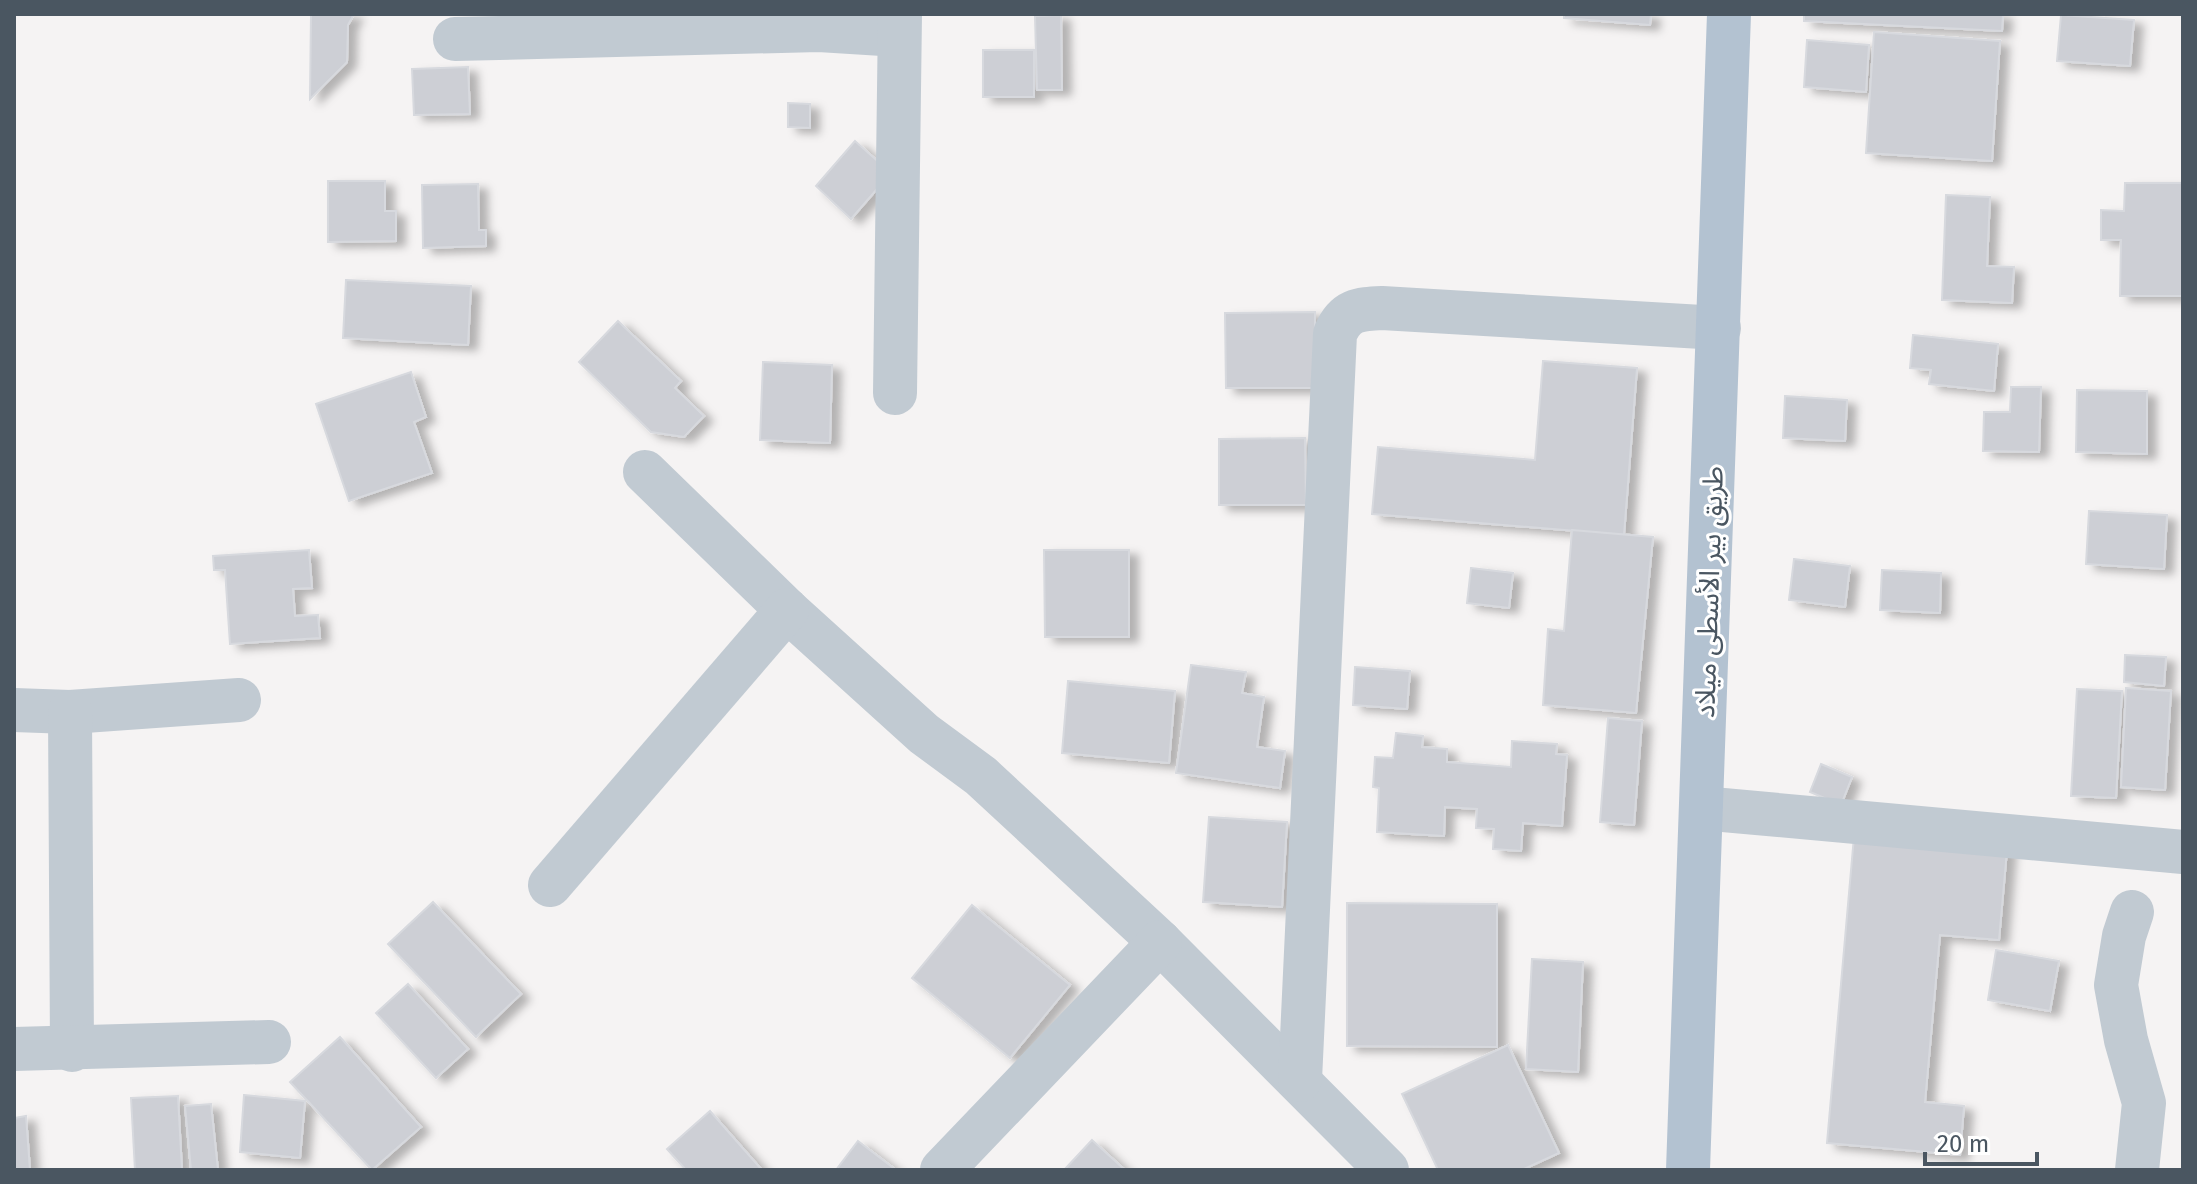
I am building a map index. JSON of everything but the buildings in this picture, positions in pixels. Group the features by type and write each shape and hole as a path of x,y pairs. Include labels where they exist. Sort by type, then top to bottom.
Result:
{"main road":[{"name":"طريق بير الأسطى ميلاد","path":"1688,1170 1729,14"}],"street":[{"path":"455,39 819,30 900,24 895,393"},
{"path":"1300,1080 1335,334 1341,320 1355,309 1382,308 1719,328"},
{"path":"645,472 787,610 924,734 981,776 1160,942 1387,1170"},
{"path":"550,885 787,610"},
{"path":"14,710 70,712 239,700"},
{"path":"70,712 72,1050"},
{"path":"1701,808 2183,852"},
{"path":"2132,912 2124,936 2116,985 2126,1040 2144,1103 2137,1170"},
{"path":"942,1170 1160,942"},
{"path":"14,1049 72,1050 269,1042"}]}
